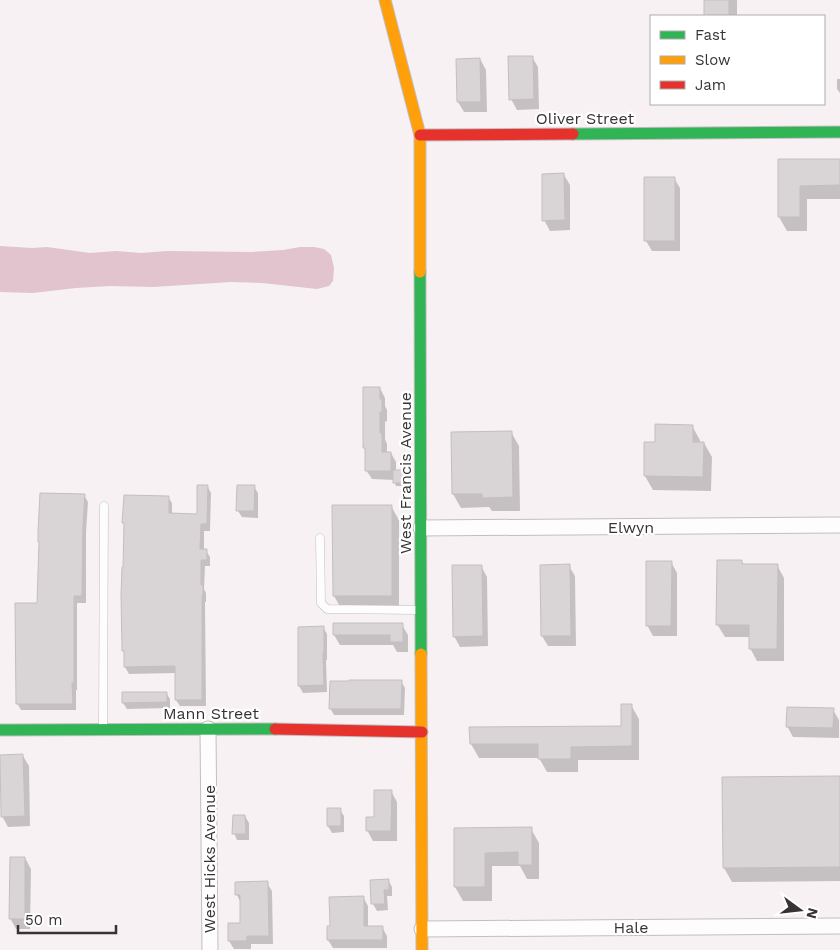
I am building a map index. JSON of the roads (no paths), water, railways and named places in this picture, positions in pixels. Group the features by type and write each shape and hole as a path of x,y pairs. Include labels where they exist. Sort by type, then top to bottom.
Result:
{"street":[{"name":"West Francis Avenue","path":"385,0 420,135 422,950"},
{"name":"Oliver Street","path":"420,135 840,132"},
{"name":"Elwyn","path":"421,528 840,526"},
{"name":"West Hicks Avenue","path":"208,729 210,950"},
{"name":"Mann Street","path":"0,730 247,729 422,732"},
{"name":"West Hicks Avenue","path":"209,768 212,752 219,740 232,732 247,729"},
{"name":"Hale","path":"422,929 840,926"}],"lane":[{"path":"104,506 104,729"},
{"path":"320,538 321,603 327,610 421,610"}]}
